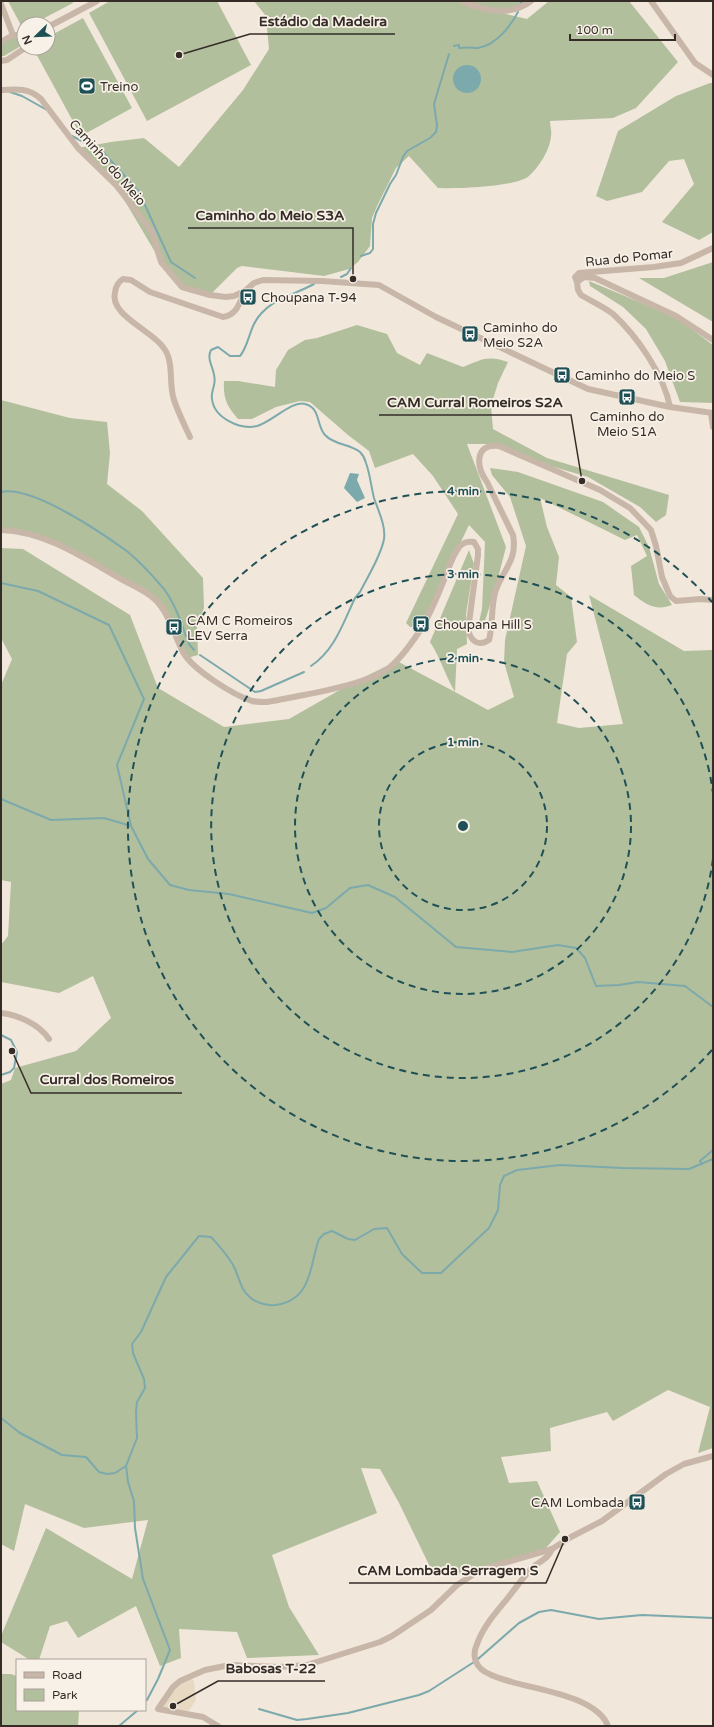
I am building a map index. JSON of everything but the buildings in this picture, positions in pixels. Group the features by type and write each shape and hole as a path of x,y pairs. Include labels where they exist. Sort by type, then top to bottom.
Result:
{"street":[{"path":"56,23 97,1"},
{"path":"462,1 477,8 491,11 509,11 524,6 531,1"},
{"path":"651,1 695,63 713,75"},
{"path":"1,4 13,35 1,42"},
{"path":"1,61 6,60 16,54"},
{"name":"Caminho do Meio","path":"1,90 27,90 41,99 78,148 116,186 148,226 152,232 161,262 182,287 210,296 226,297 234,296 245,291 254,283 263,280 322,281 379,285 436,317 588,389 670,407 712,413"},
{"name":"Rua do Pomar","path":"577,282 575,276 579,273 654,267 681,263 713,248"},
{"path":"670,407 663,382 646,355 612,314 582,295 578,290 577,282 584,277 595,278 676,316 713,340"},
{"path":"190,436 178,409 170,384 169,356 162,345 122,313 117,306 114,296 116,286 123,279 131,280 150,292 223,317 229,316 236,310 245,291"},
{"path":"712,413 713,427"},
{"path":"1,530 19,532 74,552 149,595 160,605 172,625 183,652 192,664 198,670 240,696 254,702 267,702 329,689 379,674 389,668 397,661 420,631 437,598 454,556 461,545 468,541 474,542 478,549 468,630 470,637 478,643 483,643 489,640 495,594 514,553 514,544 512,535 478,464 479,456 487,446 500,446 600,490 630,508 651,530 656,546 662,577 670,596 676,601 701,599 713,600"},
{"path":"1,1013 12,1014 34,1025 41,1029 49,1039"},
{"path":"218,1726 203,1717 158,1709 173,1687 180,1681 205,1670 230,1665 278,1667 307,1665 380,1642 392,1636 431,1610 457,1585 477,1572 552,1550 571,1537 602,1521 666,1474 684,1464 713,1456"},
{"path":"552,1550 546,1559 531,1569 483,1630 476,1644 474,1656 478,1665 483,1670 501,1679 587,1704 601,1714 608,1726"}],"green space":[{"path":"8,1 72,1 73,3 48,16 16,16"},
{"path":"110,1 217,1 251,65 147,121 89,13"},
{"path":"254,1 531,1 524,6 494,11 527,19 549,1 629,1 678,62 636,108 613,118 550,121 551,134 549,147 533,172 522,180 499,185 438,188 409,156 396,168 378,204 372,218 370,246 358,262 349,269 324,276 242,266 237,268 210,295 182,287 161,262 116,186 78,148 144,138 179,167 243,90 269,49 266,16"},
{"name":"Treino","path":"83,18 132,108 81,136 37,56 56,56 56,33"},
{"path":"14,37 16,38 16,49 4,56 1,56 1,44"},
{"path":"713,83 713,232 699,240 662,222 694,184 684,159 669,161 642,192 607,201 596,196 618,131 676,96"},
{"path":"713,262 713,322 639,278 664,278"},
{"path":"589,281 675,317 713,345 713,403 680,402 665,361 646,329 623,307 590,286"},
{"path":"357,325 387,334 397,353 420,365 427,353 463,367 490,358 508,362 498,383 491,406 493,429 547,458 669,495 666,515 656,522 640,507 588,477 537,462 490,444 467,444 506,547 485,621 481,628 478,626 482,609 485,542 469,525 421,625 410,627 406,623 458,514 433,476 413,454 375,468 369,451 310,402 300,401 276,407 252,419 238,419 228,406 224,393 224,381 238,381 275,387 276,370 288,350 305,340 317,338"},
{"path":"1,400 70,418 107,422 110,453 107,484 142,511 203,578 204,608 197,626 198,655 187,658 171,625 149,595 47,541 1,530"},
{"path":"490,468 518,472 603,502 639,527 649,547 659,584 672,605 667,607 652,606 643,602 634,595 631,566 647,556 637,535 625,540 540,498 547,527 559,557 556,585 571,597 577,642 567,654 557,723 579,728 623,724 589,595 684,651 713,650 713,1448 698,1453 710,1407 668,1390 613,1421 607,1412 550,1428 551,1451 501,1457 509,1483 537,1481 560,1532 545,1549 466,1573 434,1575 399,1503 380,1469 361,1468 377,1513 272,1555 289,1607 319,1655 247,1658 237,1632 179,1629 181,1658 160,1666 136,1606 78,1638 67,1621 50,1626 39,1659 28,1659 1,1642 1,1636 46,1528 132,1579 148,1520 84,1528 25,1504 14,1551 1,1544 1,1084 11,1080 15,1068 76,1051 111,1018 93,976 59,993 1,982 1,945 8,936 11,882 1,880 1,685 12,659 1,638 1,548 23,549 130,615 158,688 224,727 289,719 352,683 397,661 488,710 514,697 504,662 505,640 526,546 510,497 492,475"},
{"path":"469,550 474,564 466,614 467,644 457,649 455,692 430,642"},
{"path":"1,1674 16,1676 16,1711 79,1711 78,1726 1,1726"}],"shaded area":[{"path":"186,1676 194,1681 196,1700 187,1713 158,1709 169,1687"}],"water":[{"path":"467,65 477,69 481,79 477,89 467,93 457,89 453,79 457,69"},
{"path":"350,473 359,474 357,480 365,498 357,502 344,488"}],"waterway":[{"path":"454,46 459,45 459,48 478,48 491,43 507,29 518,12"},
{"path":"361,256 370,253 373,249 373,224 376,213 396,175 403,157 407,151 430,138 436,132 437,125 434,104 449,54"},
{"path":"10,92 22,96 47,110"},
{"path":"72,136 103,152 139,192 171,262 195,278"},
{"path":"341,277 347,274 351,268"},
{"path":"311,666 326,652 338,635 355,598 360,592 374,566 382,546 384,529 374,498 369,471 361,453 352,447 333,441 325,435 322,431 314,409 305,404 294,405 263,424 257,426 243,426 223,417 217,412 212,399 215,380 210,362 210,354 211,350 218,347 230,356 240,356 254,324 265,309 272,304 314,284"},
{"path":"1,492 14,492 48,503 85,523 128,552 164,589 172,602 189,644 194,650"},
{"path":"1,583 38,591 109,625 144,699 117,765 131,826"},
{"path":"200,655 255,692 261,691 304,672"},
{"path":"1,799 51,820 104,818 131,826 148,859 170,885 189,890 229,894 312,913 326,908 350,888 368,885 395,897 456,947 512,952 558,945 576,948 585,958 596,986 638,982 685,986 713,1007"},
{"path":"1,1035 11,1040 17,1052 14,1068 10,1072 1,1075"},
{"path":"702,1164 700,1161 713,1150"},
{"path":"1,1418 20,1433 62,1455 86,1457 99,1472 107,1474 115,1473 126,1466 137,1438 137,1402 145,1388 144,1379 133,1353 132,1344 141,1332 166,1277 199,1236 211,1237 224,1252 233,1265 243,1289 249,1296 264,1304 281,1304 290,1301 303,1289 310,1272 319,1239 324,1234 332,1231 348,1239 355,1240 374,1229 387,1228 402,1254 422,1273 441,1273 489,1228 498,1210 500,1185 504,1176 517,1170 560,1165 689,1169 713,1159"},
{"path":"126,1466 128,1482 134,1501 135,1528 143,1579 170,1650 158,1679 147,1700"},
{"path":"478,1659 519,1623 539,1612 551,1610 599,1619 642,1615 713,1618"},
{"path":"259,1709 297,1720 348,1713 419,1695 429,1691 474,1662"},
{"path":"119,1726 137,1711"}],"place":[{"name":"Estádio da Madeira","path":"179,55"},
{"name":"Treino","path":"87,86"},
{"name":"Caminho do Meio S3A","path":"353,279"},
{"name":"Choupana T-94","path":"248,297"},
{"name":"Caminho do Meio S2A","path":"470,334"},
{"name":"Caminho do Meio S","path":"562,375"},
{"name":"Caminho do Meio S1A","path":"627,397"},
{"name":"CAM Curral Romeiros S2A","path":"582,481"},
{"name":"Choupana Hill S","path":"421,624"},
{"name":"CAM C Romeiros LEV Serra","path":"174,627"},
{"name":"Curral dos Romeiros","path":"12,1051"},
{"name":"CAM Lombada","path":"637,1502"},
{"name":"CAM Lombada Serragem S","path":"565,1539"},
{"name":"Babosas T-22","path":"173,1706"}]}
